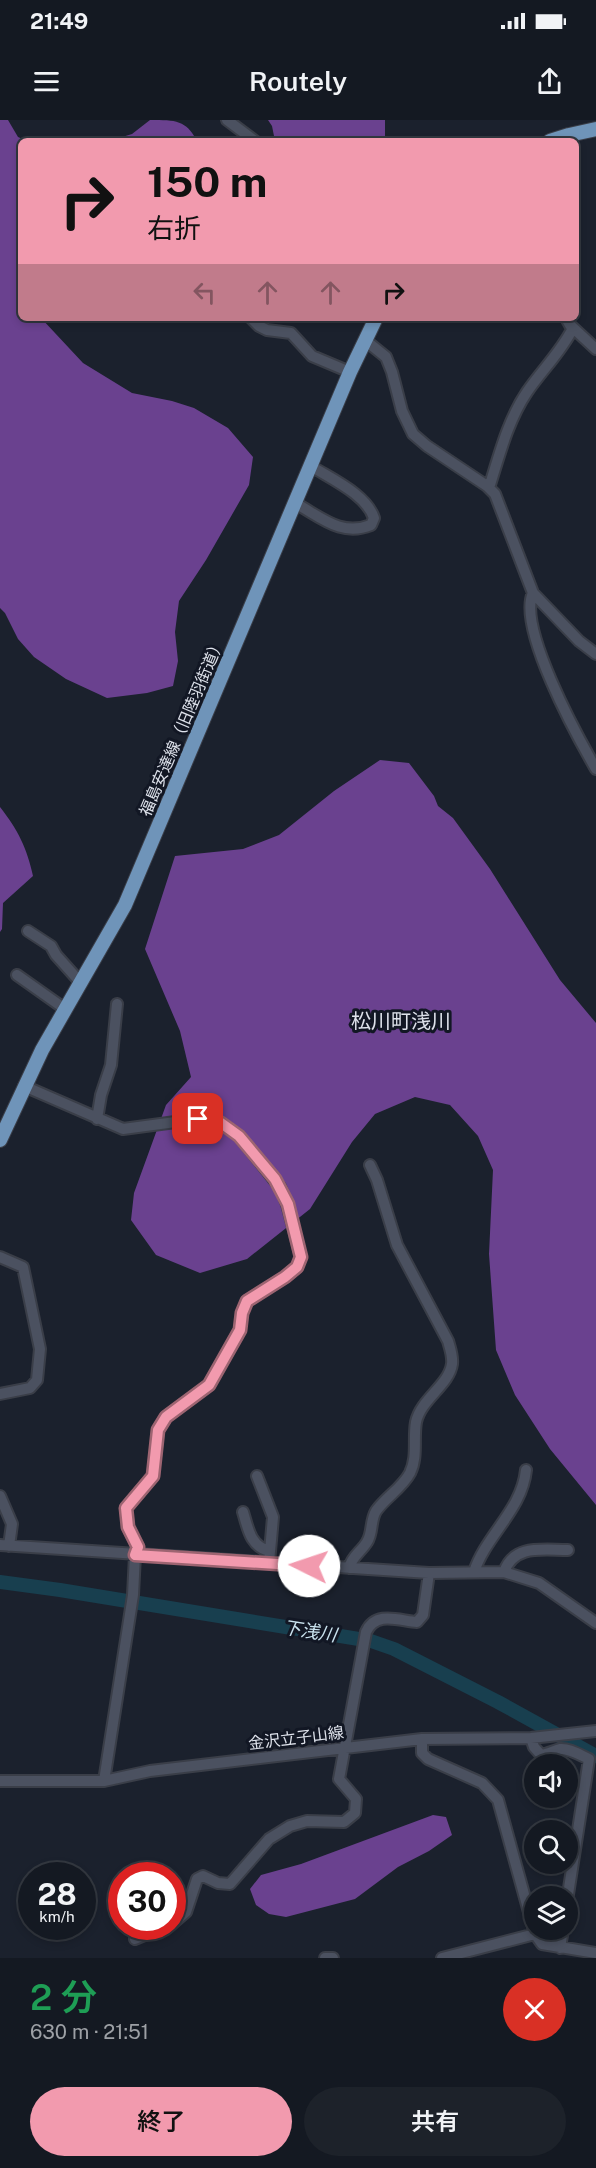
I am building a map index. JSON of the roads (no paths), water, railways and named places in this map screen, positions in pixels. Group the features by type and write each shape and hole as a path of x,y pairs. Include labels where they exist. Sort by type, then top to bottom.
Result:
{"main road":[{"path":"559,138 596,129"},
{"name":"福島安達線（旧陸羽街道）","path":"0,1140 24,1086 125,905 350,372 374,321"}],"street":[{"path":"227,120 251,138"},
{"path":"254,321 267,330 291,333 312,356 350,372"},
{"path":"568,321 596,349"},
{"path":"489,488 513,419 526,393 563,346 573,328"},
{"path":"365,340 386,357 405,417 413,434 495,494 533,593 579,641 596,654"},
{"path":"295,503 336,526 348,530 371,525 374,518 372,512 359,498 311,466"},
{"path":"533,593 530,600 531,623 541,653 571,725 596,769"},
{"path":"28,932 51,946 56,955 81,982"},
{"path":"17,975 65,1009"},
{"path":"97,1119 101,1095 111,1065 117,1004"},
{"path":"24,1086 123,1129 198,1119 221,1123 239,1136 280,1187 288,1204 301,1257 297,1267 291,1272 247,1301 242,1313 240,1330 209,1385 166,1417 158,1430 153,1476 126,1508 128,1527 138,1547 135,1555 132,1600 104,1781"},
{"path":"349,1568 351,1560 366,1544 376,1512 410,1473 415,1460 416,1422 422,1409 446,1377 452,1365 448,1341 397,1245 377,1180 370,1165"},
{"path":"0,1257 23,1267 40,1349 37,1380 30,1388 0,1394"},
{"path":"474,1572 482,1552 520,1495 526,1470"},
{"path":"256,1476 273,1517 268,1563"},
{"path":"0,1496 12,1524 5,1545 429,1573 504,1572 539,1583 595,1620"},
{"path":"243,1512 254,1542 260,1548 269,1551"},
{"path":"504,1572 512,1557 520,1552 568,1550"},
{"path":"186,1912 197,1879 203,1876 218,1883 230,1884 269,1839 290,1826 307,1821 344,1822 355,1813 356,1799 339,1779 365,1638 371,1624 385,1618 401,1618 417,1622 423,1615 429,1573"},
{"name":"金沢立子山線","path":"0,1781 104,1781 150,1771 422,1739 536,1737 596,1731"},
{"path":"536,1737 534,1747 541,1755 558,1749 566,1749 589,1759 569,1886"},
{"path":"422,1739 422,1753 428,1759 482,1783 498,1800 524,1894"},
{"path":"442,1958 524,1937"},
{"path":"539,1940 542,1944 596,1953"},
{"path":"560,1948 561,1940"},
{"path":"325,1958 333,1958"}],"waterway":[{"name":"下浅川","path":"0,1582 371,1641 394,1649 498,1702 596,1756"}],"district":[{"name":"松川町浅川","path":"401,1021"}]}
